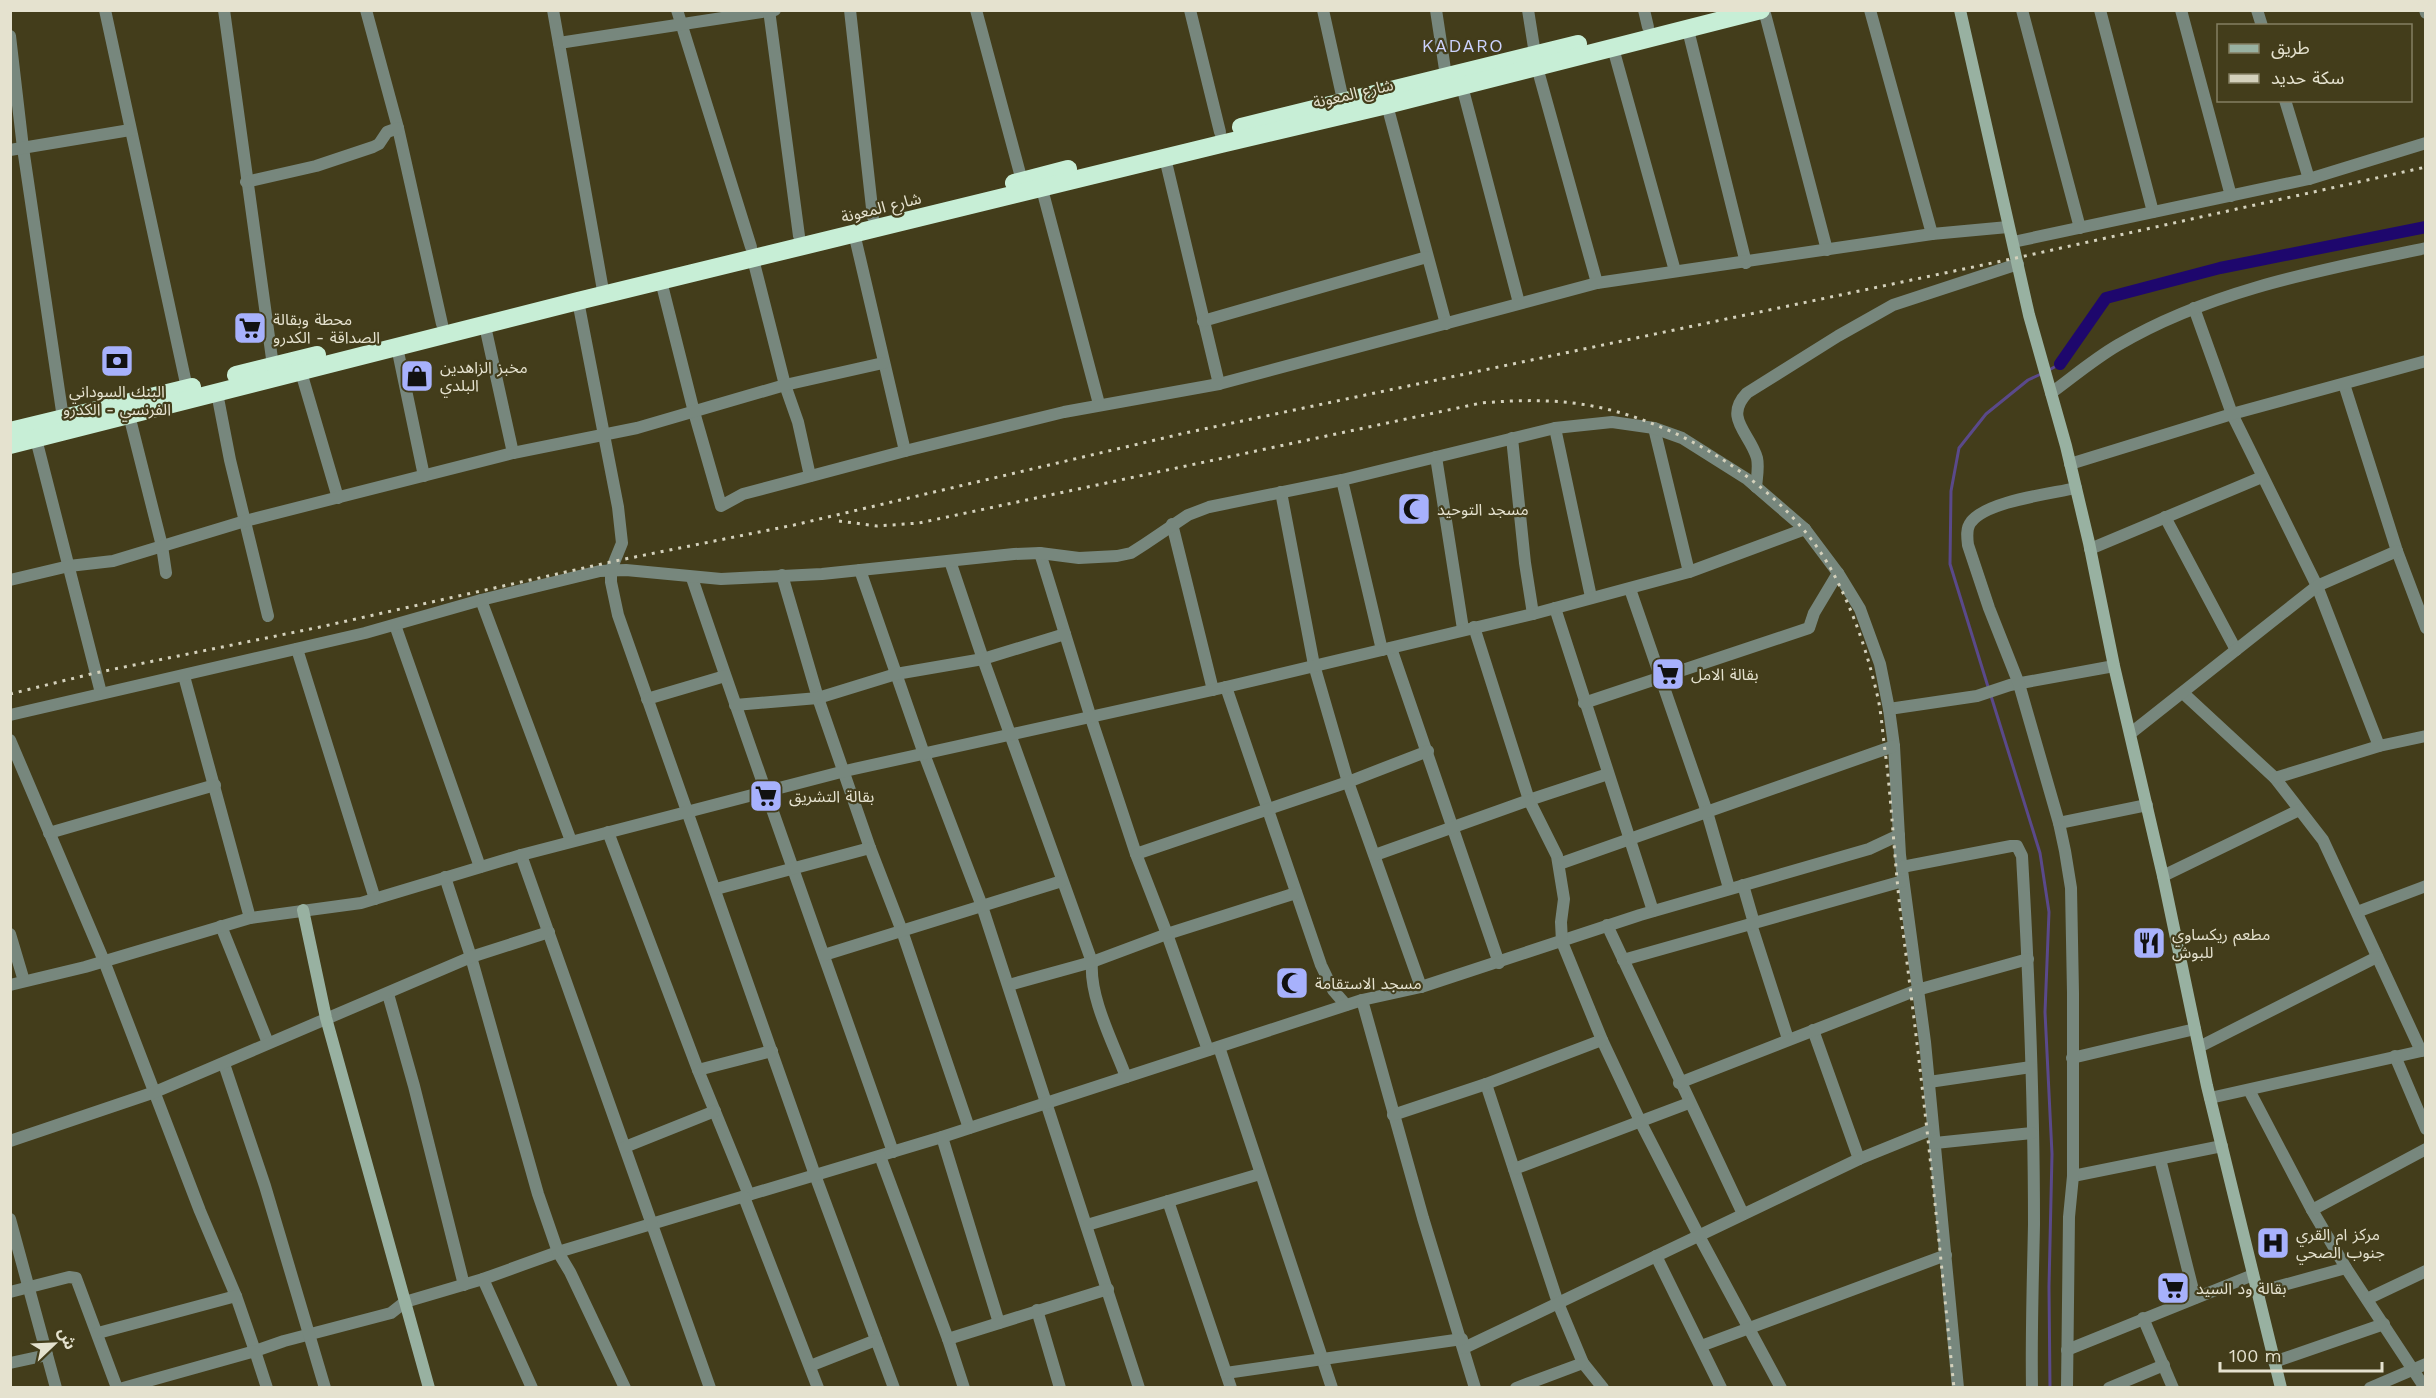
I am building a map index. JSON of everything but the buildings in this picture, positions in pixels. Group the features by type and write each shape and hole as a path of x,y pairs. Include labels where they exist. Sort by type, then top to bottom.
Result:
{"highway":[{"name":"شارع المعونة","path":"1566,53 1646,19 1714,10"},
{"name":"شارع المعونة","path":"10,445 302,372 442,324 603,290 752,253 854,233 1042,189 1165,158 1345,107 1446,75 1566,53 1613,48 1763,10"},
{"name":"شارع المعونة","path":"10,431 273,366 397,347 485,326 578,301 603,290 661,282 799,236 1220,132 1345,107 1387,105 1462,86 1536,60"}],"street":[{"path":"105,10 187,388"},
{"path":"224,10 273,366"},
{"path":"366,10 398,128 442,324"},
{"path":"553,10 603,290"},
{"path":"677,10 752,253 785,385 798,422 810,476"},
{"path":"850,10 873,218"},
{"path":"976,10 1022,181"},
{"path":"1190,10 1220,132"},
{"path":"1323,10 1345,107"},
{"path":"1436,10 1446,75"},
{"path":"1528,10 1536,60 1597,283"},
{"path":"1763,10 1827,250"},
{"path":"1870,10 1932,234"},
{"path":"1960,10 2008,227 2076,488 2199,1047 2281,1388"},
{"path":"2022,10 2080,228"},
{"path":"2100,10 2153,213"},
{"path":"2181,10 2231,196"},
{"path":"559,43 772,11 799,236"},
{"path":"1688,30 1746,263"},
{"path":"10,36 23,148 63,418"},
{"path":"1613,48 1675,270"},
{"path":"1462,86 1519,303"},
{"path":"2286,102 2309,179"},
{"path":"1387,105 1446,324"},
{"path":"246,182 322,164 373,147 380,144 387,132 398,128"},
{"path":"10,150 130,130"},
{"path":"2013,242 2309,179 2426,143"},
{"path":"1165,158 1220,384"},
{"path":"1042,189 1099,404"},
{"path":"661,282 721,506 742,494 905,451 1099,404 1220,384 1597,283 1932,234 2008,227"},
{"path":"854,233 905,451"},
{"path":"2051,393 2117,345 2194,308 2303,276 2425,252"},
{"path":"1203,321 1427,257"},
{"path":"1756,487 1757,457 1740,426 1736,410 1740,400 1747,393 1838,336 1893,305 2018,264"},
{"path":"578,301 618,507 622,543 611,570 610,582 618,615 815,1175 894,1388"},
{"path":"2194,308 2232,414 2317,586 2379,746"},
{"path":"485,326 513,453"},
{"path":"397,347 424,476"},
{"path":"2070,464 2232,414 2426,361"},
{"path":"10,580 69,566 113,561 245,521 513,453 605,435 785,385 884,363"},
{"path":"302,372 338,498"},
{"path":"2344,384 2397,550 2426,628"},
{"path":"217,393 268,616"},
{"path":"129,415 162,546 166,573"},
{"path":"10,715 297,649 395,625 562,579 611,570 721,579 860,570 1040,553 1079,558 1117,556 1131,552 1172,524 1209,507 1342,480 1555,428 1612,422 1654,428 1682,438 1756,487 1805,529 1838,573 1860,609 1871,636 1889,709 1894,746 1902,867 1929,1082 1958,1387"},
{"path":"1555,428 1591,597"},
{"path":"1654,428 1689,572"},
{"path":"36,438 101,693"},
{"path":"1512,438 1523,551 1533,614"},
{"path":"1436,457 1468,628 1529,800 1557,856 1564,899 1561,922 1562,942 1602,1040 1641,1123 1780,1388"},
{"path":"2090,549 2262,477"},
{"path":"1342,480 1386,649 1428,751 1499,963"},
{"path":"2067,1388 2069,1218 2073,1176 2071,888 2066,851 2059,823 1968,544 1969,524 1981,514 2004,504 2076,488"},
{"path":"1281,492 1314,665 1348,782 1421,987"},
{"path":"2165,517 2235,650"},
{"path":"1172,524 1213,690"},
{"path":"10,985 104,961 250,918 360,903 571,841 844,771 1090,715 1213,690 1533,614 1689,572 1805,529"},
{"path":"2131,733 2317,586 2397,550"},
{"path":"1040,553 1136,854 1260,1174 1332,1388"},
{"path":"950,561 1092,962 1093,982 1102,1013 1126,1077"},
{"path":"860,570 924,754 982,906 1045,1103 1088,1225 1139,1388"},
{"path":"1584,703 1809,628 1814,614 1838,573"},
{"path":"782,575 818,698 870,848 902,931 969,1128"},
{"path":"692,578 764,791 893,1152"},
{"path":"1629,589 1707,812 1729,888"},
{"path":"481,600 571,841"},
{"path":"1555,608 1653,911"},
{"path":"395,625 480,867"},
{"path":"735,705 818,698 896,674 983,659 1065,634"},
{"path":"297,649 375,899"},
{"path":"1889,709 1977,696 2014,685 2114,666"},
{"path":"184,676 250,918"},
{"path":"647,699 725,676"},
{"path":"1226,687 1321,965 1333,990 1346,1005"},
{"path":"2183,693 2275,778 2323,840 2423,1051 2211,1098"},
{"path":"2275,778 2379,746 2426,735"},
{"path":"10,740 104,961 200,1211 236,1296 267,1388"},
{"path":"1559,864 1894,746"},
{"path":"1136,854 1348,782 1428,751"},
{"path":"1375,855 1608,774"},
{"path":"49,833 215,785"},
{"path":"2059,823 2147,805"},
{"path":"2163,876 2299,810"},
{"path":"608,832 818,1388"},
{"path":"123,1388 309,1334 391,1313 405,1302 483,1279 558,1252 942,1137 1346,1005 1421,987 1562,942 1607,925 1869,849 1899,836"},
{"path":"1902,867 2017,846 2022,856 2031,1066 2032,1388"},
{"path":"716,889 870,848"},
{"path":"521,855 711,1388"},
{"path":"446,877 538,1194 558,1252 626,1388"},
{"path":"824,956 1062,881"},
{"path":"1623,960 1904,882"},
{"path":"1743,885 1752,924 1788,1039"},
{"path":"2357,912 2426,885"},
{"path":"1009,986 1092,962 1167,934 1296,893"},
{"path":"303,910 326,1018 429,1388"},
{"path":"1607,925 1679,1083 1743,1215"},
{"path":"221,926 268,1043"},
{"path":"10,1141 155,1092 471,957 549,932"},
{"path":"10,933 24,981"},
{"path":"2199,1047 2377,957"},
{"path":"1679,1083 1917,990 2028,959"},
{"path":"388,994 414,1086 464,1285"},
{"path":"1362,1000 1393,1115 1475,1388"},
{"path":"2072,1058 2196,1029"},
{"path":"1813,1030 1859,1159"},
{"path":"1393,1115 1486,1084 1602,1040"},
{"path":"698,1070 772,1051"},
{"path":"2395,1056 2426,1129"},
{"path":"224,1064 265,1186 325,1388"},
{"path":"1929,1082 2031,1066"},
{"path":"1486,1084 1558,1304 1583,1363 1604,1388"},
{"path":"2249,1090 2312,1210 2346,1268 2425,1388"},
{"path":"1514,1169 1689,1103"},
{"path":"625,1147 715,1111"},
{"path":"1226,1373 1323,1359 1463,1344 1558,1304 1859,1159 1934,1129"},
{"path":"1935,1143 2032,1133"},
{"path":"942,1137 999,1323"},
{"path":"2073,1176 2222,1146"},
{"path":"2312,1210 2426,1149"},
{"path":"880,1156 964,1388"},
{"path":"2160,1159 2195,1298"},
{"path":"1088,1225 1260,1174"},
{"path":"1168,1201 1231,1388"},
{"path":"10,1219 56,1388"},
{"path":"1701,1346 1946,1255"},
{"path":"1656,1256 1721,1388"},
{"path":"2258,1292 2346,1268"},
{"path":"2367,1299 2426,1270"},
{"path":"2067,1350 2253,1275"},
{"path":"10,1292 69,1277 76,1278 117,1388"},
{"path":"483,1279 532,1388"},
{"path":"948,1339 1108,1289"},
{"path":"98,1333 236,1296"},
{"path":"1037,1310 1060,1388"},
{"path":"2143,1318 2173,1388"},
{"path":"2274,1362 2384,1324"},
{"path":"810,1366 876,1340"},
{"path":"10,1363 47,1355"},
{"path":"1520,1387 1583,1363"},
{"path":"2370,1388 2426,1364"},
{"path":"2109,1388 2164,1365"}],"waterway":[{"path":"2060,364 2106,298 2220,268 2426,227"},
{"path":"2049,370 2060,364"},
{"path":"1989,690 1950,564 1951,491 1959,448 1986,414 2028,380 2041,374"},
{"path":"1991,696 2040,853 2049,912 2045,1012 2052,1154 2049,1287 2050,1388"}],"railway":[{"path":"10,694 95,673 320,627 615,561 794,525 1185,433 2016,258 2426,167"},
{"path":"839,521 877,526 919,523 1481,403 1508,401 1574,403 1622,413 1693,442 1727,462 1759,486 1812,540 1832,571 1859,631 1878,700 1954,1388"}],"place":[{"name":"محطة وبقالة الصداقة - الكدرو","path":"250,328"},
{"name":"البنك السوداني الفرنسي - الكدرو","path":"117,361"},
{"name":"مخبز الزاهدين البلدي","path":"417,376"},
{"name":"مسجد التوحيد","path":"1414,509"},
{"name":"بقالة الامل","path":"1668,674"},
{"name":"بقالة التشريق","path":"766,796"},
{"name":"مطعم ريكساوي للبوش","path":"2149,943"},
{"name":"مسجد الاستقامة","path":"1292,983"},
{"name":"مركز ام القري جنوب الصحي","path":"2273,1243"},
{"name":"بقالة ود السيد","path":"2173,1288"}],"district":[{"name":"KADARO","path":"1463,46"}]}
